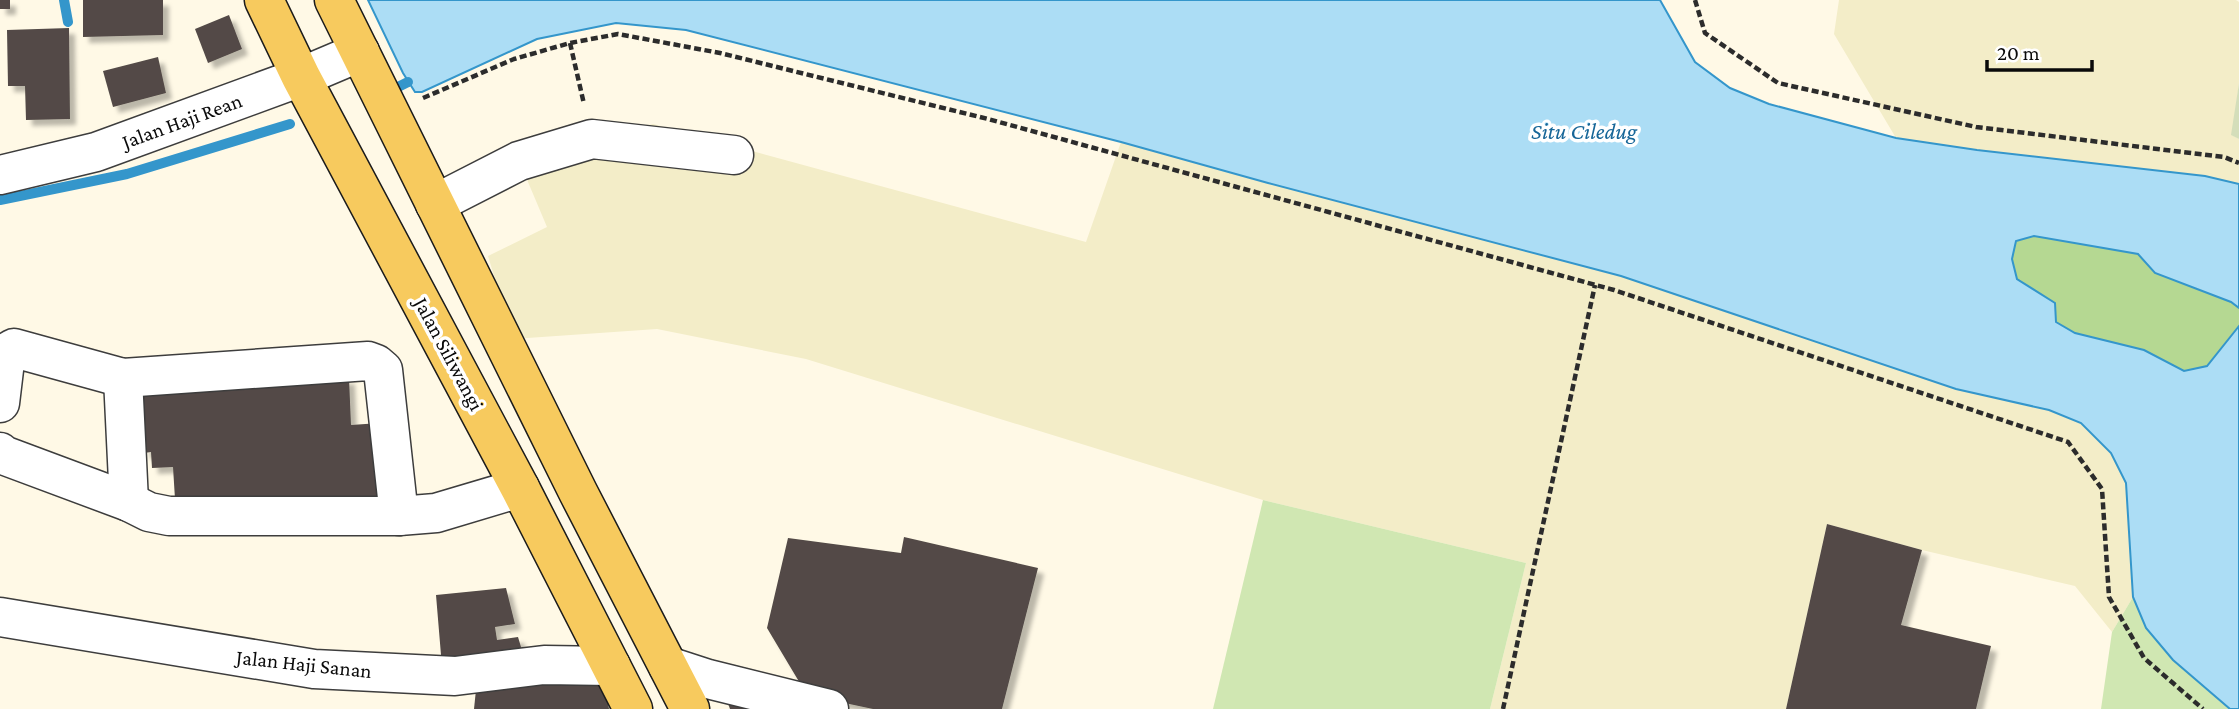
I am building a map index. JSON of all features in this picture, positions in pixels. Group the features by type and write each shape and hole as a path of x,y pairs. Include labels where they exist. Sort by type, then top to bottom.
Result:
{"main road":[{"name":"Jalan Siliwangi","path":"264,0 634,709"},
{"path":"334,0 578,492 690,709"}],"street":[{"name":"Jalan Haji Rean","path":"0,175 96,152 302,77 360,52"},
{"path":"435,204 519,161 592,139 734,155"},
{"path":"0,403 6,353 14,348 123,378 368,361 383,370 400,516"},
{"path":"123,378 129,502"},
{"path":"0,452 149,512 169,516 400,516 436,513 520,488"},
{"name":"Jalan Haji Sanan","path":"0,617 314,669 455,676 544,665 611,666"},
{"path":"667,666 829,709"}],"path":[{"path":"1695,0 1705,33 1778,83 1976,127 2224,157 2239,163"},
{"path":"390,113 514,59 570,43 618,34 720,53 988,119 1595,285 2068,442 2102,489 2109,597 2144,658 2203,709"},
{"path":"570,43 592,139"},
{"path":"1503,709 1595,285"}],"shaded area":[{"path":"1839,0 2236,0 2239,2 2239,83 2232,135 2239,139 2239,184 2205,176 1896,138 1834,34"},
{"path":"653,124 1086,242 1121,142 1621,276 1956,389 2049,410 2081,423 2111,453 2126,483 2133,597 2112,632 2075,586 1922,550 1827,524 1786,709 1490,709 1526,563 1263,500 806,359 657,329 513,339 488,256 547,227 517,156"}],"green space":[{"path":"2239,83 2239,139 2231,135"},
{"path":"2034,236 2138,254 2155,273 2231,302 2239,308 2239,326 2207,367 2184,371 2144,350 2075,333 2056,322 2055,303 2017,279 2012,259 2016,241"},
{"path":"1263,500 1526,563 1490,709 1213,709"},
{"path":"2133,597 2146,628 2173,660 2230,709 2101,709 2112,632"}],"water":[{"name":"Situ Ciledug","path":"368,0 1660,0 1695,62 1730,88 1769,104 1896,138 2205,176 2239,184 2239,308 2231,302 2155,273 2138,254 2034,236 2016,241 2012,259 2017,279 2055,303 2056,322 2075,333 2144,350 2184,371 2207,366 2239,326 2239,709 2230,709 2173,660 2146,628 2133,597 2126,483 2111,453 2081,423 2049,410 1956,389 1621,276 1121,142 686,30 616,23 537,39 422,92 415,92"}],"building":[{"path":"0,0 10,0 10,9 0,9"},
{"path":"83,0 163,0 163,35 83,37"},
{"path":"229,15 242,49 208,63 195,29"},
{"path":"69,28 70,119 26,120 25,86 8,86 7,30"},
{"path":"158,57 166,93 113,107 103,71"},
{"path":"349,378 351,425 380,423 379,504 175,499 173,467 152,468 151,452 144,453 141,390"},
{"path":"1827,524 1922,550 1901,625 1991,646 1976,709 1786,709"},
{"path":"904,537 1038,568 1002,709 873,709 807,695 767,628 788,538 901,553"},
{"path":"506,588 515,624 495,627 497,640 518,637 524,657 442,667 436,595"},
{"path":"477,680 604,685 609,709 474,709"},
{"path":"725,695 772,709 730,709"}],"waterway":[{"path":"64,0 68,22"},
{"path":"396,88 408,82"},
{"path":"0,200 127,174 290,124"}]}
